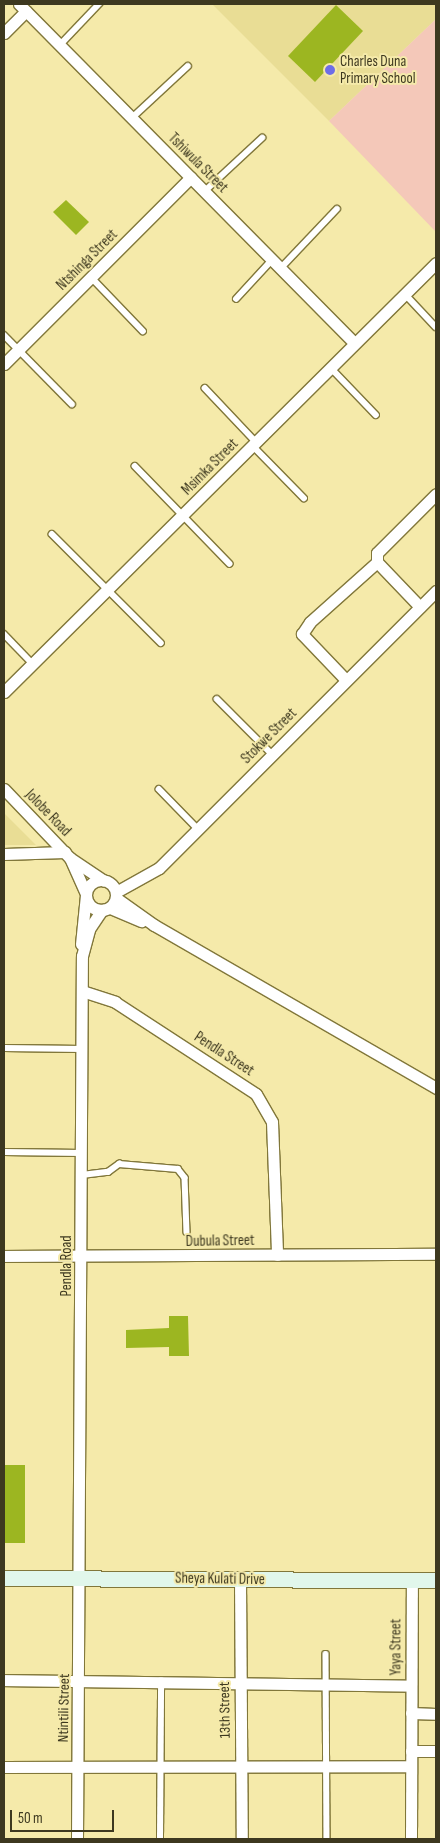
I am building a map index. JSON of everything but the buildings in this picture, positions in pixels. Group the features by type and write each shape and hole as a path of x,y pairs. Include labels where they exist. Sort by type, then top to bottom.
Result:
{"street":[{"name":"Tshiwula Street","path":"22,7 355,343"},
{"path":"4,33 22,7"},
{"name":"Ntshinga Street","path":"4,364 191,178"},
{"name":"Msimka Street","path":"4,692 436,263"},
{"path":"420,607 377,562 377,553 436,494"},
{"path":"346,680 310,644 302,630 377,562"},
{"name":"Stokwe Street","path":"111,902 159,868 436,591"},
{"name":"Jolobe Road","path":"4,789 68,855 104,880 111,902"},
{"path":"4,854 68,855"},
{"name":"Jolobe Road","path":"68,855 86,895"},
{"path":"104,880 92,883 86,895 89,904 111,902 436,1088"},
{"name":"Pendla Road","path":"80,1578 82,1257 81,911 86,895"},
{"name":"Pendla Road","path":"82,956 89,929 111,902"},
{"name":"Pendla Street","path":"82,991 115,1002 256,1094 273,1130 277,1255"},
{"name":"Dubula Street","path":"4,1256 436,1254"},
{"name":"Sheya Kulati Drive","path":"4,1578 436,1580"},
{"name":"Ntintili Street","path":"77,1839 80,1578"},
{"name":"13th Street","path":"240,1580 242,1839"},
{"name":"Yaya Street","path":"411,1839 412,1580"},
{"path":"4,1680 240,1680 411,1686"},
{"path":"411,1714 436,1714"},
{"path":"411,1751 436,1751"},
{"path":"4,1766 411,1766"}],"lane":[{"path":"60,45 99,4"},
{"path":"132,118 188,66"},
{"path":"205,192 262,138"},
{"path":"281,268 338,209"},
{"path":"236,299 272,260"},
{"path":"91,277 143,331"},
{"path":"405,294 436,327"},
{"path":"4,335 72,404"},
{"path":"331,368 376,415"},
{"path":"205,388 304,498"},
{"path":"135,466 230,564"},
{"path":"52,534 162,643"},
{"path":"4,634 32,663"},
{"path":"217,699 272,754"},
{"path":"159,789 198,828"},
{"path":"4,1048 82,1048"},
{"path":"4,1152 82,1153"},
{"path":"82,1175 108,1172 119,1164 178,1169 185,1178 187,1232"},
{"path":"326,1654 327,1839"},
{"path":"160,1839 161,1681"}],"shaded area":[{"name":"Charles Duna Primary School","path":"212,4 436,4 436,19 329,121"},
{"path":"436,19 436,232 329,121"},
{"path":"4,813 36,845 4,845"}],"place":[{"name":"Charles Duna Primary School","path":"330,70"}]}
